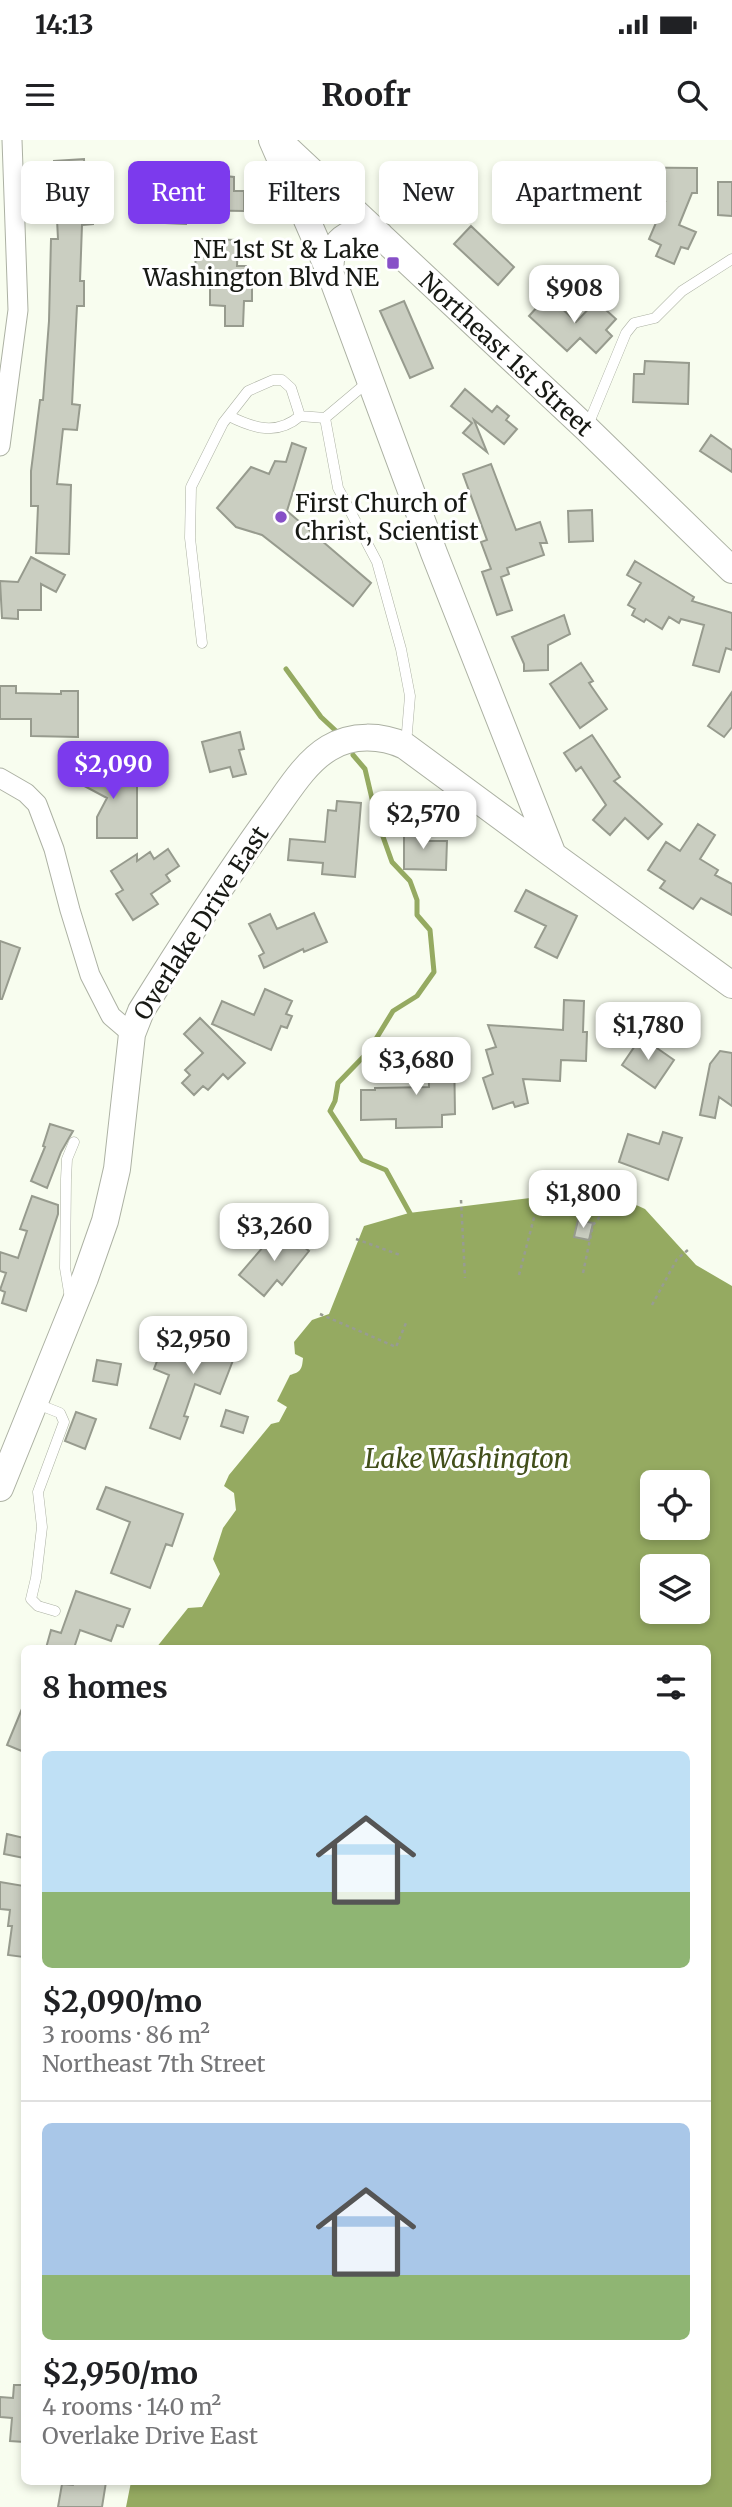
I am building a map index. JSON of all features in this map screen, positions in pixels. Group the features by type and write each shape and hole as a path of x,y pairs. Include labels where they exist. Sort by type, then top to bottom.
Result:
{"main road":[{"path":"272,140 331,275 434,553 553,855"},
{"name":"Northeast 1st Street","path":"278,140 587,429 732,570"},
{"path":"331,275 332,253 338,243 356,231 380,235"},
{"name":"Overlake Drive East","path":"0,1488 73,1309 105,1222 117,1169 132,1034 141,1011 234,867 312,762 329,748 349,739 382,738 405,746 502,820 732,985"},
{"path":"502,820 529,796"}],"street":[{"path":"0,446 18,310 12,140"},
{"path":"0,778 26,793 41,812 90,975 111,1016 132,1034"}],"lane":[{"path":"587,429 626,333 634,323 654,318 682,291 732,260"},
{"path":"202,643 190,538 191,487 229,416 248,391 274,380 282,380 291,388 300,416"},
{"path":"229,416 253,428 266,429 293,422 300,416 325,418 370,381"},
{"path":"325,418 338,488 377,562 401,649 410,696 405,746"},
{"path":"73,1309 66,1284 64,1241 66,1167 74,1142"},
{"path":"34,1403 60,1413 64,1422 38,1492 41,1527 31,1599 38,1606 55,1611"}],"path":[{"path":"519,1275 541,1191"},
{"path":"583,1273 593,1225 619,1194"},
{"path":"461,1200 465,1278"},
{"path":"356,1239 400,1255"},
{"path":"652,1305 677,1259 689,1249"},
{"path":"320,1314 396,1347 407,1323"}],"water":[{"name":"Lake Washington","path":"572,1195 580,1199 608,1195 645,1209 696,1265 732,1286 732,2507 126,2507 130,2485 711,2485 711,1645 158,1645 188,1608 202,1607 220,1574 213,1559 223,1528 236,1510 234,1493 224,1486 229,1475 271,1424 279,1422 287,1407 277,1401 290,1375 299,1371 303,1362 303,1358 295,1354 294,1342 312,1320 329,1314 364,1226 409,1213 546,1196"}],"building":[{"path":"666,168 697,168 697,193 692,193 679,225 696,232 688,249 681,247 674,264 656,256 661,245 649,239 655,224 666,224"},
{"path":"230,177 234,177 234,191 244,191 244,211 230,211"},
{"path":"718,182 732,182 732,216 718,215"},
{"path":"57,224 93,224 82,225 80,281 84,281 84,306 77,306 72,404 80,405 77,430 63,429 57,484 71,485 69,554 36,553 38,506 31,506 31,471 40,400 43,400 49,321 51,239 58,239"},
{"path":"471,226 514,267 498,285 454,244"},
{"path":"195,239 238,240 237,266 246,266 246,287 252,287 252,301 244,301 243,326 225,326 225,306 210,305 210,287 196,287"},
{"path":"548,295 576,322 596,301 616,319 606,330 612,336 596,353 580,338 567,351 529,316"},
{"path":"404,301 433,368 410,378 380,311"},
{"path":"645,361 689,363 688,404 633,402 634,374 644,374"},
{"path":"465,389 492,412 497,406 509,416 506,420 517,429 504,444 474,420 487,452 463,433 472,423 451,406"},
{"path":"711,435 732,450 732,472 700,451"},
{"path":"292,443 306,448 287,511 371,583 353,606 262,535 236,527 217,508 251,467 269,474 275,461 286,462"},
{"path":"491,464 516,530 540,522 547,543 540,543 544,555 507,568 509,574 501,577 512,610 497,615 482,572 491,569 481,542 487,540 463,474"},
{"path":"592,510 593,541 569,542 568,511"},
{"path":"31,557 65,575 56,592 41,584 41,610 18,610 18,619 2,618 0,581 18,582"},
{"path":"635,561 694,597 692,601 732,613 732,650 726,648 719,672 693,665 704,625 681,619 679,623 669,617 662,629 646,619 644,622 632,615 635,609 628,605 641,583 627,575"},
{"path":"564,615 570,634 548,645 548,670 524,671 524,664 512,637"},
{"path":"581,663 593,681 589,683 607,709 580,728 550,684"},
{"path":"0,686 16,686 16,693 61,694 61,691 78,691 78,737 31,736 31,719 0,719"},
{"path":"732,692 732,727 724,737 708,726"},
{"path":"240,732 244,749 239,750 246,774 233,777 230,767 210,772 202,742"},
{"path":"592,735 620,777 614,781 662,824 648,839 625,818 610,835 593,820 606,805 581,767 576,771 564,753"},
{"path":"86,761 108,773 137,773 137,838 97,838 97,817 107,798 75,781"},
{"path":"337,801 361,803 355,877 322,874 323,863 288,860 290,839 325,842 328,810 336,811"},
{"path":"698,824 715,835 700,859 718,870 715,875 732,884 732,915 701,898 693,909 660,888 665,881 648,870 666,842 680,851"},
{"path":"404,825 422,825 422,841 447,841 446,870 404,869"},
{"path":"168,849 179,866 166,875 170,881 151,894 158,904 133,920 116,894 123,890 111,871 137,854 137,861 150,852 154,859"},
{"path":"526,890 577,916 557,958 535,947 546,926 515,911"},
{"path":"314,913 327,942 304,952 303,949 264,968 259,956 264,953 249,924 270,914 277,929"},
{"path":"0,941 20,948 2,999 0,999"},
{"path":"265,989 292,1001 286,1014 292,1016 287,1028 281,1026 271,1050 212,1024 222,1001 254,1015"},
{"path":"564,1000 584,1001 586,1061 561,1060 560,1081 523,1079 528,1103 515,1107 513,1102 493,1109 483,1078 493,1074 486,1050 496,1047 488,1025 563,1030"},
{"path":"200,1018 245,1063 228,1079 223,1074 208,1090 203,1086 194,1095 182,1083 190,1075 185,1070 203,1053 184,1034"},
{"path":"641,1037 674,1060 655,1088 622,1065"},
{"path":"428,1049 454,1049 455,1114 442,1115 442,1127 396,1128 396,1119 361,1120 361,1090 429,1087"},
{"path":"720,1051 732,1053 732,1106 719,1097 715,1118 700,1115 710,1064"},
{"path":"50,1124 73,1131 61,1152 47,1188 31,1181 45,1147 43,1146"},
{"path":"663,1132 682,1138 668,1180 619,1162 628,1134 659,1144"},
{"path":"32,1196 58,1205 58,1214 26,1311 2,1303 5,1292 0,1290 6,1273 0,1271 0,1252 18,1258 27,1231 20,1229"},
{"path":"578,1220 593,1223 589,1240 574,1237"},
{"path":"283,1230 309,1251 282,1285 277,1280 264,1296 239,1275 269,1240 272,1242"},
{"path":"211,1325 242,1337 220,1394 195,1384 184,1416 188,1417 180,1439 150,1428 169,1375 154,1369 161,1351 187,1361 201,1327 209,1330"},
{"path":"97,1360 121,1364 117,1385 93,1381"},
{"path":"226,1410 248,1417 243,1433 221,1426"},
{"path":"76,1412 96,1419 85,1449 65,1441"},
{"path":"106,1487 183,1514 172,1546 166,1544 150,1588 111,1573 130,1522 97,1509"},
{"path":"76,1591 130,1609 123,1627 117,1625 111,1641 80,1630 75,1645 47,1645 51,1630 61,1633"},
{"path":"21,1711 21,1751 7,1745"},
{"path":"7,1834 21,1837 21,1857 4,1854"},
{"path":"0,1882 21,1886 21,1957 8,1955 12,1926 8,1926 10,1910 0,1909"},
{"path":"14,2385 21,2385 21,2442 10,2441 12,2418 0,2417 0,2397 13,2398"},
{"path":"62,2485 106,2485 102,2507 58,2507"}],"waterway":[{"path":"286,669 321,717 336,731"},
{"path":"353,755 365,769 377,820 392,862 410,881 417,900 417,915 430,930 434,972 417,996 393,1011 368,1052 338,1083 330,1111 362,1160 386,1170 412,1217"}],"place":[{"name":"NE 1st St & Lake Washington Blvd NE","path":"393,263"},
{"name":"First Church of Christ, Scientist","path":"281,517"}]}
